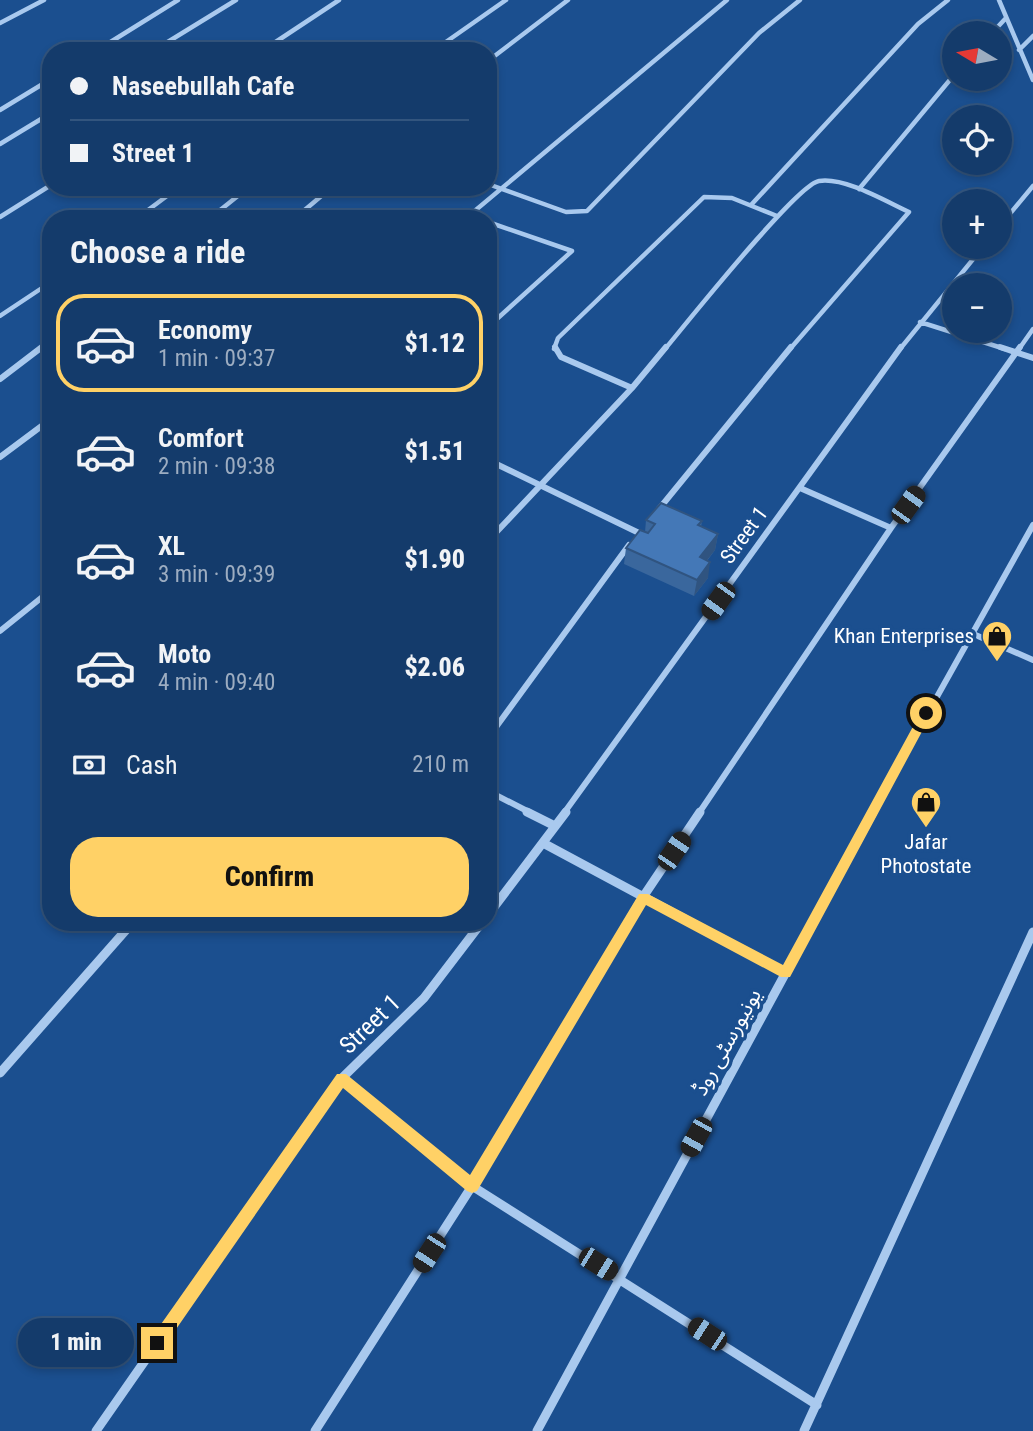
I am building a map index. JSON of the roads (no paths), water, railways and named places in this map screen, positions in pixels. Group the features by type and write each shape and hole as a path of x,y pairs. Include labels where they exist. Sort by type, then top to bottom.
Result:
{"street":[{"path":"0,23 44,0"},
{"path":"110,42 178,0"},
{"path":"168,42 236,0"},
{"path":"276,42 339,0"},
{"path":"446,42 506,0"},
{"path":"497,54 568,0"},
{"path":"499,188 727,0"},
{"path":"499,188 566,212 587,211 760,33 800,0"},
{"path":"751,205 918,24 948,0"},
{"path":"999,0 1033,80"},
{"path":"1018,50 1033,36"},
{"path":"0,110 42,84"},
{"path":"859,189 942,89"},
{"path":"0,144 42,118"},
{"path":"497,531 632,388 777,216 815,181 822,179 859,189 909,212 768,374 656,512"},
{"path":"1012,211 1033,186"},
{"path":"0,218 42,191"},
{"path":"632,388 561,357 554,349 558,338 704,197 715,194 777,216"},
{"path":"148,210 167,196"},
{"path":"220,210 238,196"},
{"path":"305,210 321,196"},
{"path":"475,210 490,196"},
{"path":"497,225 572,251 497,319"},
{"name":"Street 1","path":"497,903 920,322 973,259"},
{"path":"0,316 42,288"},
{"path":"920,322 1033,358"},
{"path":"315,1431 472,1186 643,897 891,527 1033,329"},
{"path":"0,379 42,348"},
{"path":"0,457 42,426"},
{"path":"497,464 639,533"},
{"path":"800,488 891,527"},
{"path":"497,726 648,523"},
{"name":"یونیورسٹی روڈ","path":"537,1431 971,633 1033,525"},
{"path":"0,631 42,597"},
{"path":"971,633 1033,660"},
{"path":"497,796 555,826"},
{"path":"543,843 786,973"},
{"path":"0,1073 124,931"},
{"name":"Street 1","path":"96,1431 341,1079 424,998 475,931"},
{"path":"804,1431 1033,932"},
{"path":"341,1079 472,1186 817,1405"}],"place":[{"name":"Khan Enterprises","path":"997,663"},
{"name":"Jafar Photostate","path":"926,829"}]}
